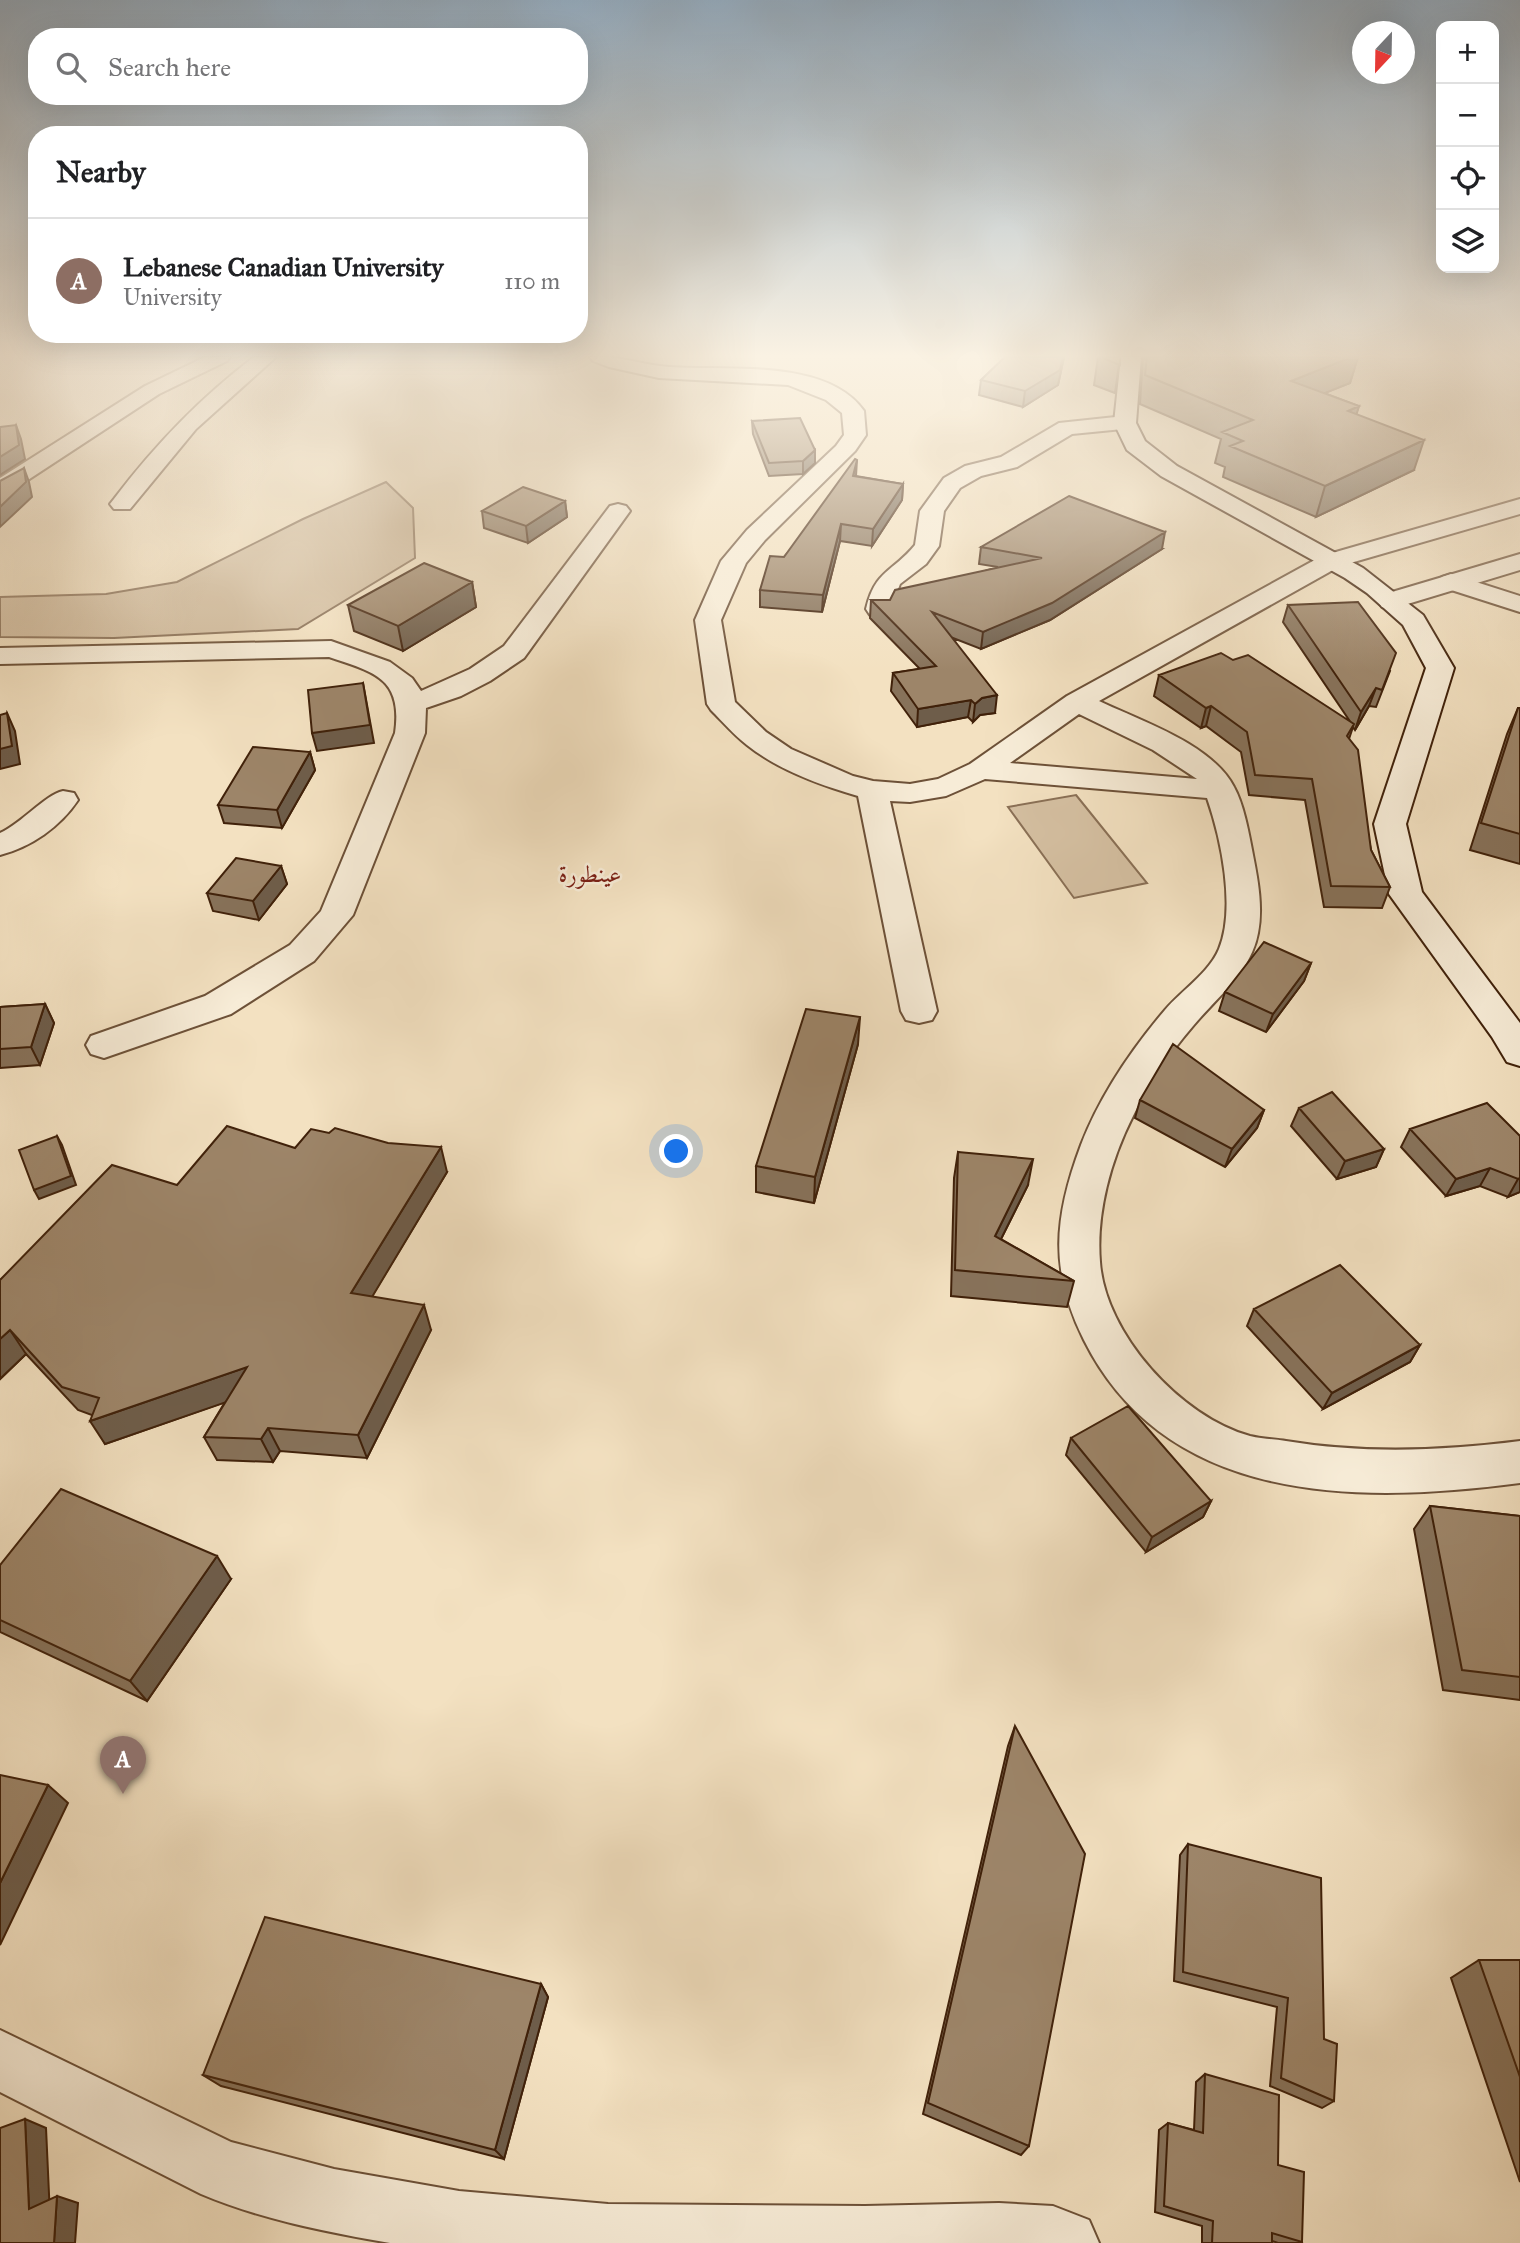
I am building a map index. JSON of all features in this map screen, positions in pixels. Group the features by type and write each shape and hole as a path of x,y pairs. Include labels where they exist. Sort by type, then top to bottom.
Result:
{"street":[{"path":"0,488 41,462"},
{"path":"122,504 154,462"},
{"path":"833,462 756,535 734,561 708,620 721,704 756,738 803,767 872,790 910,793 946,787 981,770 1077,702 1342,567 1520,506"},
{"path":"879,609 883,591 891,579 917,559 927,546 933,511 952,483 973,471 1010,462"},
{"path":"1157,462 1342,567 1391,601 1414,621 1440,668 1390,824 1406,894 1505,1028 1520,1053"},
{"path":"412,703 470,680 514,652 618,511"},
{"path":"1342,567 1520,528"},
{"path":"1391,601 1520,562"},
{"path":"1451,582 1520,604"},
{"path":"0,656 331,649 381,666 399,681 412,703 410,733 336,915 328,925 302,953 218,1005 104,1045"},
{"path":"1077,702 1170,747 1208,772 1221,790 1231,831 1243,917 1238,946 1230,965 1180,1017 1138,1072 1108,1127 1087,1185 1078,1262 1094,1317 1118,1364 1145,1396 1192,1432 1248,1456 1340,1470 1460,1471 1520,1462"},
{"path":"981,770 1221,790"},
{"path":"872,790 919,1011"},
{"path":"0,845 21,837 44,821 62,800"},
{"path":"0,2060 223,2172 334,2201 459,2223 608,2236 865,2239 999,2235 1053,2239 1066,2243"}],"shaded area":[{"path":"386,482 413,508 415,558 298,629 114,638 0,637 0,597 106,594 177,582 303,519"},
{"path":"1076,795 1147,883 1074,898 1008,807"}],"building":[{"path":"853,462 857,462 853,476 903,484 873,529 841,524 823,595 760,590 770,556 784,557"},
{"path":"1267,462 1377,462 1325,486"},
{"path":"24,468 26,482 0,507 0,481"},
{"path":"523,487 565,501 526,526 482,511"},
{"path":"1069,496 1165,532 1052,603 983,632 932,612 997,695 982,698 975,704 971,700 918,709 893,673 936,666 871,600 890,600 895,590 1042,558 981,547"},
{"path":"424,563 472,582 398,626 348,605"},
{"path":"1358,602 1396,653 1382,690 1376,688 1361,712 1288,605"},
{"path":"1221,653 1233,660 1248,655 1354,724 1347,736 1358,750 1371,850 1390,887 1331,886 1312,779 1255,775 1247,732 1211,706 1206,708 1159,675"},
{"path":"363,683 370,725 312,733 308,690"},
{"path":"1520,708 1520,834 1481,823"},
{"path":"7,713 12,746 0,749 0,715"},
{"path":"253,747 310,752 277,810 218,805"},
{"path":"236,858 281,866 253,901 207,893"},
{"path":"1264,942 1311,963 1273,1014 1225,992"},
{"path":"45,1004 31,1047 0,1049 0,1007"},
{"path":"806,1009 860,1017 815,1177 756,1166"},
{"path":"1173,1044 1264,1110 1232,1149 1140,1100"},
{"path":"1332,1092 1384,1149 1345,1161 1299,1108"},
{"path":"1487,1103 1520,1136 1520,1178 1490,1168 1456,1179 1410,1129"},
{"path":"227,1126 295,1148 311,1129 329,1133 335,1128 388,1143 441,1147 351,1293 424,1305 358,1435 268,1428 261,1439 204,1437 247,1367 90,1421 99,1398 62,1387 10,1330 0,1339 0,1280 112,1165 177,1185"},
{"path":"57,1136 71,1176 34,1190 19,1150"},
{"path":"958,1152 1033,1159 995,1236 1074,1281 955,1270"},
{"path":"1340,1265 1420,1345 1332,1393 1254,1309"},
{"path":"1128,1406 1211,1501 1152,1537 1071,1438"},
{"path":"61,1489 217,1556 130,1681 0,1620 0,1565"},
{"path":"1430,1506 1520,1516 1520,1677 1462,1670"},
{"path":"1015,1726 1085,1854 1029,2146 928,2103"},
{"path":"0,1775 48,1785 0,1883"},
{"path":"1188,1844 1321,1878 1324,2039 1337,2044 1334,2101 1281,2078 1288,1998 1183,1972"},
{"path":"265,1917 541,1984 495,2150 203,2075"},
{"path":"1479,1960 1520,1960 1520,2077"},
{"path":"1205,2074 1279,2095 1278,2165 1304,2172 1302,2242 1272,2233 1272,2243 1212,2243 1213,2221 1164,2206 1168,2123 1203,2133"},
{"path":"25,2119 29,2209 57,2196 54,2243 0,2243 0,2128"}],"place":[{"name":"Lebanese Canadian University","path":"123,1794"}],"district":[{"name":"عينطورة","path":"590,874"}]}
